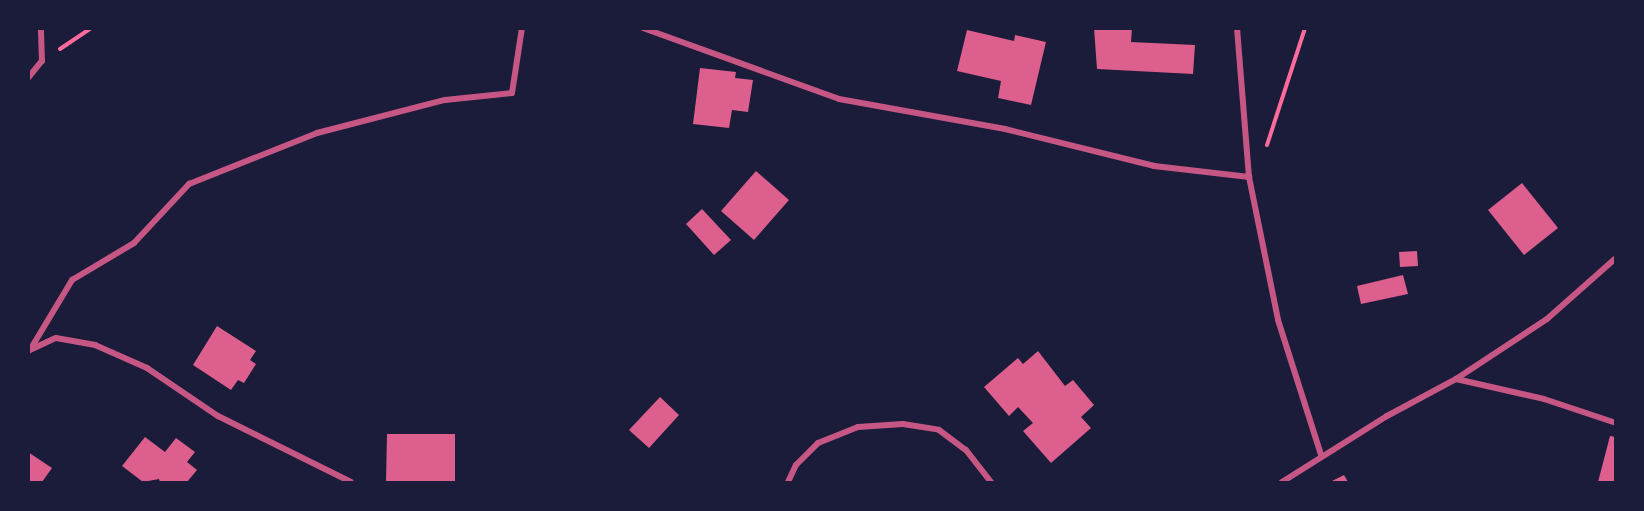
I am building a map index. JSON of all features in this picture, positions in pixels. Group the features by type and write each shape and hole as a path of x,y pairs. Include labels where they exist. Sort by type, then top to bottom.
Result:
{"street":[{"path":"28,78 42,61 41,28"},
{"path":"29,350 72,280 134,243 189,184 317,133 445,100 512,93 522,28"},
{"path":"643,28 839,99 1005,129 1154,166 1249,177"},
{"path":"1237,28 1249,177 1278,320 1322,455"},
{"path":"1282,483 1322,455 1456,379 1547,319 1616,258"},
{"path":"29,350 56,338 95,345 147,368 218,416 351,483"},
{"path":"1456,379 1544,399 1616,423"},
{"path":"788,483 796,465 818,443 858,427 903,424 939,430 966,450 991,483"}],"path":[{"path":"42,61 91,28"},
{"path":"1249,177 1279,115 1305,28"}],"building":[{"path":"1094,28 1132,28 1131,42 1195,45 1193,74 1097,69"},
{"path":"967,30 1014,41 1015,35 1046,42 1031,105 998,98 1001,81 957,71"},
{"path":"700,68 736,72 735,78 753,80 748,112 732,110 729,128 693,124"},
{"path":"756,171 789,200 754,240 721,211"},
{"path":"1522,183 1558,228 1524,255 1488,210"},
{"path":"702,209 731,240 714,255 686,224"},
{"path":"1417,251 1418,266 1400,267 1399,252"},
{"path":"1403,275 1408,294 1361,304 1357,286"},
{"path":"217,326 256,351 250,360 256,364 244,383 238,380 231,390 193,365"},
{"path":"1038,351 1065,386 1073,380 1094,405 1081,417 1091,428 1051,463 1023,431 1033,423 1018,407 1009,416 984,387 1018,358 1023,364"},
{"path":"660,397 679,415 649,448 629,430"},
{"path":"387,434 455,434 455,482 386,482"},
{"path":"1610,436 1616,437 1616,482 1598,482"},
{"path":"145,437 165,452 176,438 195,452 187,462 197,470 187,482 160,482 159,479 143,482 122,466"},
{"path":"28,452 52,468 42,482 28,482"},
{"path":"1344,475 1348,482 1330,482"}]}
